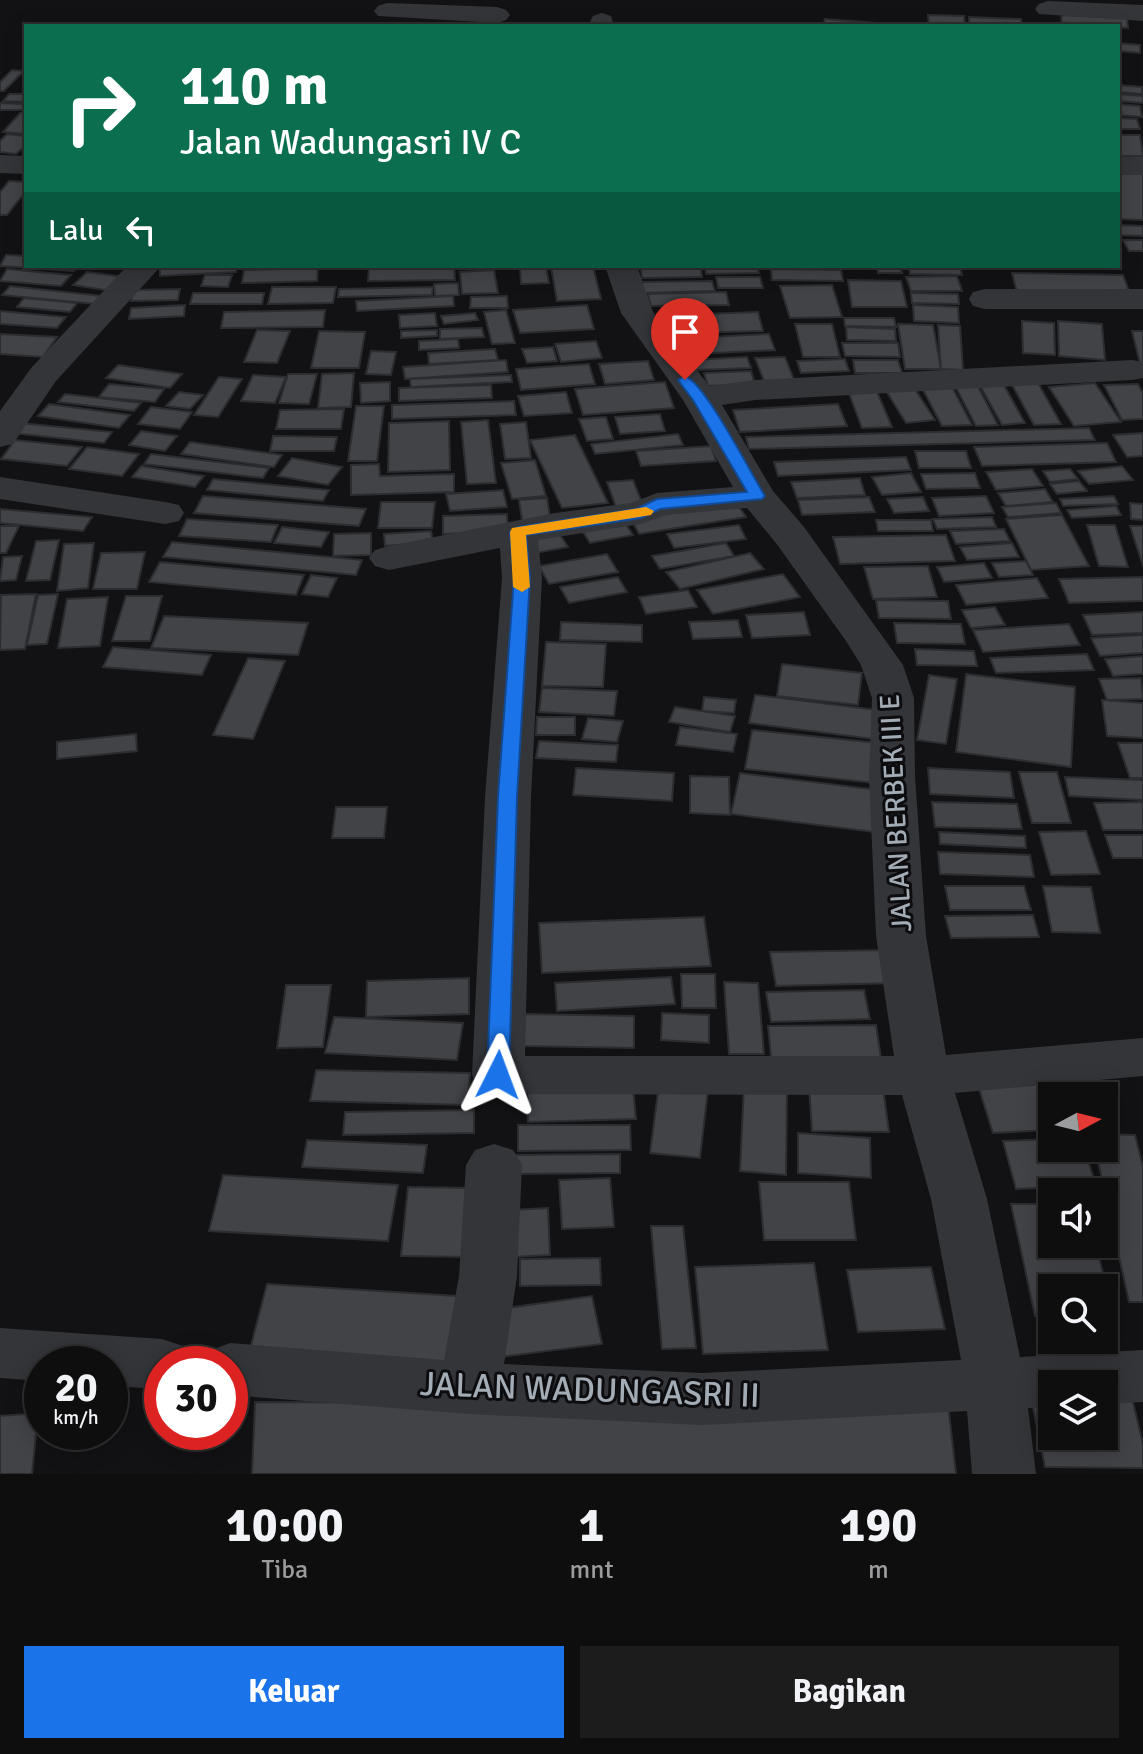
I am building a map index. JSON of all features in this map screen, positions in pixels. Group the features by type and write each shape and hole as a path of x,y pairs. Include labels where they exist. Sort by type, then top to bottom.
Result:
{"street":[{"path":"386,12 497,15"},
{"path":"1049,12 1143,13"},
{"path":"0,164 24,165"},
{"path":"1120,166 1143,166"},
{"path":"0,436 44,374 143,268"},
{"name":"JALAN BERBEK III E","path":"622,268 637,313 700,398 757,496 790,535 865,639 882,665 893,698 892,776 901,936 923,1076 959,1199 995,1382 1004,1474"},
{"path":"985,299 1143,299"},
{"path":"700,398 755,390 1132,370"},
{"path":"0,488 165,513"},
{"path":"389,558 518,532 641,513 657,504 757,496"},
{"path":"518,532 522,578 508,797 498,1075 923,1076 1143,1057"},
{"path":"470,1388 488,1276 494,1165"},
{"path":"0,1353 144,1363"},
{"name":"JALAN WADUNGASRI II","path":"248,1370 470,1388 702,1399 1143,1376"}],"building":[{"path":"928,15 964,16 965,24 929,24"},
{"path":"1061,15 1127,18 1128,28 1120,28 1120,24 1062,24"},
{"path":"969,17 1021,19 1022,24 969,24"},
{"path":"825,19 891,24 824,24"},
{"path":"1120,43 1140,45 1140,53 1120,51"},
{"path":"12,70 24,71 4,91 0,91 0,82"},
{"path":"1120,85 1142,87 1142,94 1120,92"},
{"path":"9,94 24,94 24,102 3,101"},
{"path":"1120,94 1143,96 1143,103 1120,101"},
{"path":"0,103 24,104 24,110 0,110"},
{"path":"1120,104 1140,106 1142,117 1120,115"},
{"path":"20,113 24,113 24,134 3,132"},
{"path":"1120,118 1137,119 1140,129 1120,129"},
{"path":"7,134 24,136 24,147 16,154 0,152 0,141"},
{"path":"1120,135 1140,135 1143,156 1120,156"},
{"path":"1120,172 1143,172 1143,220 1120,219"},
{"path":"9,181 24,182 24,194 7,215 0,215 0,192"},
{"path":"1120,225 1143,226 1143,236 1120,235"},
{"path":"1123,240 1143,240 1143,251 1129,251"},
{"path":"6,255 24,256 24,268 0,266"},
{"path":"30,268 76,268 74,271"},
{"path":"236,268 236,272 160,276 160,269"},
{"path":"318,268 317,281 242,283 244,270"},
{"path":"369,268 454,268 455,280 368,281"},
{"path":"520,268 546,268 549,283 521,284"},
{"path":"551,268 593,268 601,299 557,301"},
{"path":"701,268 702,277 642,278 641,269"},
{"path":"705,268 758,268 759,273 706,274"},
{"path":"877,268 901,268 902,273 878,273"},
{"path":"909,268 960,268 962,275 910,274"},
{"path":"7,269 71,275 61,286 0,281"},
{"path":"771,269 841,270 843,281 772,280"},
{"path":"494,270 498,293 462,294 460,272"},
{"path":"87,272 125,277 112,291 73,285"},
{"path":"1012,273 1123,275 1130,294 1017,292"},
{"path":"205,275 232,275 228,287 201,286"},
{"path":"957,276 962,291 911,291 906,277"},
{"path":"716,277 760,277 763,288 718,288"},
{"path":"848,280 901,281 907,307 852,307"},
{"path":"712,281 715,291 642,293 640,282"},
{"path":"458,283 459,295 435,296 434,284"},
{"path":"832,285 842,317 790,318 780,286"},
{"path":"10,286 102,296 96,304 2,295"},
{"path":"272,287 336,287 333,303 268,304"},
{"path":"433,287 432,295 338,297 339,289"},
{"path":"180,289 178,300 131,301 134,290"},
{"path":"726,292 729,305 651,306 648,294"},
{"path":"193,293 264,293 262,304 190,304"},
{"path":"911,293 958,294 959,304 912,303"},
{"path":"453,296 454,306 357,311 356,301"},
{"path":"507,296 508,308 470,308 471,297"},
{"path":"24,298 77,303 70,312 17,307"},
{"path":"185,305 184,316 129,319 131,308"},
{"path":"587,305 594,329 520,333 513,310"},
{"path":"913,305 958,307 959,323 914,321"},
{"path":"325,310 323,327 221,328 224,312"},
{"path":"506,310 515,343 492,344 484,312"},
{"path":"0,311 66,317 57,328 0,324"},
{"path":"758,312 763,331 682,333 678,315"},
{"path":"435,313 437,326 400,328 399,315"},
{"path":"475,313 478,320 444,324 441,316"},
{"path":"844,318 894,318 896,327 845,326"},
{"path":"1022,321 1054,323 1055,355 1023,353"},
{"path":"1058,321 1102,324 1105,360 1059,356"},
{"path":"795,324 832,324 840,357 803,357"},
{"path":"898,324 933,325 941,369 905,369"},
{"path":"938,325 960,326 963,370 941,369"},
{"path":"846,327 895,329 896,341 847,340"},
{"path":"482,328 484,337 440,339 440,329"},
{"path":"257,330 290,331 277,363 244,362"},
{"path":"437,330 437,336 401,338 401,331"},
{"path":"319,331 365,332 359,368 311,368"},
{"path":"1132,331 1143,331 1143,372 1142,372"},
{"path":"0,334 57,337 43,357 0,354"},
{"path":"769,334 775,350 673,355 668,339"},
{"path":"458,339 459,348 419,350 419,341"},
{"path":"596,341 602,358 561,362 555,344"},
{"path":"842,343 898,343 900,357 845,356"},
{"path":"553,347 557,361 527,363 522,349"},
{"path":"495,349 498,360 429,364 428,353"},
{"path":"371,351 396,352 391,375 366,374"},
{"path":"747,357 751,368 695,370 692,360"},
{"path":"785,357 794,380 764,381 755,358"},
{"path":"845,359 849,371 801,373 797,361"},
{"path":"506,360 508,372 405,379 403,367"},
{"path":"853,360 898,360 902,373 855,373"},
{"path":"648,361 654,380 605,384 599,364"},
{"path":"589,364 595,384 521,390 516,369"},
{"path":"118,365 182,374 170,388 106,378"},
{"path":"751,371 755,384 708,386 704,373"},
{"path":"354,373 351,407 318,408 322,374"},
{"path":"288,374 317,374 309,404 279,403"},
{"path":"253,375 286,377 275,403 241,401"},
{"path":"511,375 512,382 411,387 410,379"},
{"path":"219,377 242,379 218,417 194,415"},
{"path":"1000,378 1025,423 1002,425 977,380"},
{"path":"974,379 998,425 976,426 952,380"},
{"path":"1037,381 1061,424 1034,425 1011,383"},
{"path":"390,382 390,401 361,403 360,383"},
{"path":"665,382 674,408 583,415 575,389"},
{"path":"1095,383 1121,422 1074,426 1049,387"},
{"path":"109,384 164,389 155,402 99,397"},
{"path":"1138,384 1143,393 1143,419 1122,420 1104,385"},
{"path":"491,385 492,398 399,401 399,388"},
{"path":"951,385 972,425 942,426 921,386"},
{"path":"913,386 935,420 906,423 885,389"},
{"path":"875,387 892,427 862,428 847,388"},
{"path":"179,392 203,395 190,409 166,406"},
{"path":"566,392 572,413 524,416 518,396"},
{"path":"65,394 141,403 134,411 58,402"},
{"path":"514,401 516,415 392,419 392,405"},
{"path":"49,404 130,415 119,428 38,416"},
{"path":"838,404 847,426 740,432 733,410"},
{"path":"356,406 384,406 377,461 348,461"},
{"path":"151,407 192,412 180,429 138,424"},
{"path":"344,409 341,429 276,429 280,410"},
{"path":"660,414 665,431 620,434 615,417"},
{"path":"606,417 613,439 587,441 579,419"},
{"path":"488,420 496,483 467,484 461,422"},
{"path":"449,421 450,470 388,472 389,423"},
{"path":"526,422 531,458 505,459 500,424"},
{"path":"20,423 112,432 104,443 12,433"},
{"path":"1089,428 1095,440 749,449 746,437"},
{"path":"141,431 177,436 165,451 129,445"},
{"path":"1143,433 1143,456 1127,457 1113,435"},
{"path":"678,434 683,445 595,454 591,444"},
{"path":"575,435 608,503 562,508 530,440"},
{"path":"273,436 337,437 334,451 270,451"},
{"path":"15,440 82,447 67,466 1,459"},
{"path":"190,442 282,455 274,467 181,454"},
{"path":"1107,443 1116,462 982,466 974,447"},
{"path":"711,446 716,461 641,466 636,451"},
{"path":"87,447 139,454 122,476 69,469"},
{"path":"915,451 966,451 971,468 919,468"},
{"path":"151,454 269,468 263,478 144,464"},
{"path":"906,457 911,470 778,476 774,462"},
{"path":"292,458 342,467 328,485 278,476"},
{"path":"535,460 546,496 512,499 501,463"},
{"path":"379,464 380,476 454,474 454,492 351,495 351,465"},
{"path":"141,466 204,476 195,487 132,477"},
{"path":"1122,466 1133,480 1089,484 1078,471"},
{"path":"1032,469 1043,486 996,490 986,472"},
{"path":"1070,469 1078,479 1050,482 1043,471"},
{"path":"911,473 921,492 882,495 872,477"},
{"path":"975,473 980,488 926,489 921,474"},
{"path":"860,478 865,495 797,498 791,482"},
{"path":"213,479 329,490 323,501 207,490"},
{"path":"633,480 644,508 617,510 607,482"},
{"path":"1079,481 1087,491 1057,494 1050,484"},
{"path":"1045,489 1053,502 1006,506 998,493"},
{"path":"503,490 507,507 450,511 446,494"},
{"path":"203,496 366,509 359,526 194,513"},
{"path":"986,496 994,513 939,516 932,498"},
{"path":"1114,496 1118,504 1063,506 1060,499"},
{"path":"869,497 875,512 802,515 798,500"},
{"path":"923,497 929,511 894,513 887,499"},
{"path":"547,498 551,524 523,526 519,500"},
{"path":"735,501 746,517 639,534 630,517"},
{"path":"381,502 435,502 432,528 378,528"},
{"path":"1056,503 1061,513 1008,517 1002,507"},
{"path":"1130,503 1143,504 1143,520 1131,519"},
{"path":"1116,506 1121,515 1072,518 1067,510"},
{"path":"0,509 92,517 83,531 0,523"},
{"path":"507,514 508,532 443,534 443,516"},
{"path":"1062,515 1089,566 1031,570 1006,519"},
{"path":"992,517 996,527 937,529 933,519"},
{"path":"187,519 278,525 271,542 179,536"},
{"path":"623,520 633,535 590,543 580,527"},
{"path":"876,520 931,520 933,531 878,531"},
{"path":"739,525 746,539 674,548 667,534"},
{"path":"1087,525 1115,525 1128,567 1099,566"},
{"path":"0,526 19,526 6,553 0,553"},
{"path":"1130,526 1143,526 1143,566"},
{"path":"282,527 329,532 321,547 274,543"},
{"path":"1004,529 1010,541 956,544 950,531"},
{"path":"557,530 568,547 536,553 526,535"},
{"path":"431,531 433,542 385,546 384,534"},
{"path":"371,533 371,555 333,556 334,534"},
{"path":"946,535 955,561 840,564 833,537"},
{"path":"59,540 50,580 26,581 36,541"},
{"path":"172,542 362,560 356,575 163,557"},
{"path":"94,543 88,588 57,591 64,544"},
{"path":"726,543 734,556 660,569 652,556"},
{"path":"1012,543 1019,557 967,560 960,547"},
{"path":"145,552 137,589 93,589 101,553"},
{"path":"750,553 764,569 680,589 666,572"},
{"path":"607,554 618,572 549,584 539,566"},
{"path":"22,556 16,580 0,581 3,557"},
{"path":"1026,561 1033,575 999,577 992,563"},
{"path":"160,562 304,575 296,595 149,582"},
{"path":"984,563 992,578 944,582 937,567"},
{"path":"928,566 937,597 873,599 864,567"},
{"path":"783,574 800,597 713,614 697,590"},
{"path":"311,575 337,578 328,597 302,594"},
{"path":"618,577 627,592 569,603 560,587"},
{"path":"1143,577 1143,601 1069,603 1059,579"},
{"path":"1037,578 1048,598 966,605 956,585"},
{"path":"688,590 697,607 646,614 639,597"},
{"path":"36,594 25,649 0,650 1,595"},
{"path":"58,594 47,644 27,645 38,595"},
{"path":"126,596 162,596 150,641 112,641"},
{"path":"108,597 100,646 58,648 67,599"},
{"path":"876,600 948,601 951,619 879,618"},
{"path":"995,607 1005,625 971,628 962,610"},
{"path":"804,612 810,635 752,638 746,615"},
{"path":"1143,612 1143,633 1092,635 1083,615"},
{"path":"164,616 308,623 298,655 151,648"},
{"path":"738,620 742,637 693,639 689,622"},
{"path":"561,622 642,625 642,642 560,640"},
{"path":"894,623 961,624 965,644 897,643"},
{"path":"1069,624 1080,645 983,652 973,630"},
{"path":"1143,635 1143,653 1100,656 1091,638"},
{"path":"546,642 606,644 603,687 542,686"},
{"path":"113,647 211,655 202,675 103,667"},
{"path":"915,649 974,651 977,666 917,665"},
{"path":"1087,654 1094,670 996,673 990,658"},
{"path":"1143,656 1143,674 1113,676 1105,659"},
{"path":"248,658 285,661 253,739 213,735"},
{"path":"782,664 862,673 858,705 777,696"},
{"path":"966,674 1075,687 1071,767 956,752"},
{"path":"929,675 957,679 946,744 917,740"},
{"path":"1141,678 1143,699 1107,700 1099,679"},
{"path":"542,688 617,691 614,716 539,712"},
{"path":"755,695 878,710 873,739 749,723"},
{"path":"704,697 736,700 734,713 702,711"},
{"path":"1102,700 1143,703 1143,738 1107,736"},
{"path":"675,707 735,716 730,732 669,722"},
{"path":"537,717 575,717 575,735 536,735"},
{"path":"588,718 623,721 617,742 582,739"},
{"path":"680,727 737,734 733,752 676,745"},
{"path":"752,730 878,743 874,783 745,769"},
{"path":"136,734 137,751 57,759 57,742"},
{"path":"539,741 618,745 616,762 536,758"},
{"path":"1118,743 1143,743 1143,778 1130,778"},
{"path":"576,768 674,773 672,801 573,795"},
{"path":"928,768 1010,772 1014,798 930,794"},
{"path":"1019,772 1057,772 1071,823 1032,823"},
{"path":"740,773 879,790 874,832 731,814"},
{"path":"690,776 729,777 730,815 690,813"},
{"path":"1065,777 1143,780 1143,800 1069,796"},
{"path":"932,802 1017,804 1022,829 935,827"},
{"path":"1143,802 1143,830 1103,830 1094,803"},
{"path":"336,807 387,807 384,838 332,838"},
{"path":"1086,831 1100,874 1051,875 1039,832"},
{"path":"939,832 1025,836 1026,848 940,844"},
{"path":"1105,835 1143,835 1143,858 1113,858"},
{"path":"938,852 1030,855 1034,877 940,874"},
{"path":"945,886 1024,886 1031,910 950,910"},
{"path":"1043,886 1091,887 1100,933 1052,932"},
{"path":"1033,915 1039,937 951,938 945,916"},
{"path":"704,917 711,966 542,973 539,923"},
{"path":"890,950 898,983 776,986 770,952"},
{"path":"681,974 715,974 716,1008 682,1008"},
{"path":"671,977 675,1004 557,1011 555,983"},
{"path":"469,978 469,1014 366,1017 367,981"},
{"path":"724,982 758,983 764,1054 729,1054"},
{"path":"286,985 331,985 323,1047 277,1048"},
{"path":"864,990 870,1019 771,1022 766,992"},
{"path":"662,1013 709,1015 709,1043 661,1040"},
{"path":"525,1014 634,1016 634,1048 523,1046"},
{"path":"334,1017 463,1023 457,1060 325,1053"},
{"path":"876,1025 882,1065 772,1066 768,1026"},
{"path":"316,1070 470,1073 468,1105 310,1101"},
{"path":"1066,1077 1068,1082 1038,1082 1038,1131 993,1133 977,1082"},
{"path":"659,1084 708,1089 700,1158 650,1153"},
{"path":"744,1084 787,1087 786,1175 740,1171"},
{"path":"809,1086 883,1088 889,1132 812,1131"},
{"path":"633,1088 636,1119 528,1122 527,1092"},
{"path":"474,1110 474,1133 343,1135 345,1112"},
{"path":"518,1125 630,1125 631,1150 518,1151"},
{"path":"798,1133 870,1138 871,1178 798,1173"},
{"path":"1118,1134 1135,1135 1143,1167 1143,1302 1129,1302 1118,1252 1118,1178 1102,1178 1098,1162 1118,1162"},
{"path":"307,1140 427,1145 423,1173 302,1167"},
{"path":"1038,1140 1038,1162 1089,1162 1094,1178 1038,1178 1038,1188 1016,1189 1003,1141"},
{"path":"620,1154 620,1173 511,1174 512,1155"},
{"path":"223,1175 398,1185 388,1241 209,1231"},
{"path":"610,1178 614,1227 562,1229 559,1180"},
{"path":"759,1182 849,1182 856,1240 764,1240"},
{"path":"408,1187 477,1188 471,1257 401,1256"},
{"path":"1011,1204 1038,1204 1038,1258 1099,1258 1103,1274 1038,1274 1038,1316 1035,1316"},
{"path":"548,1208 550,1255 512,1257 511,1210"},
{"path":"651,1226 683,1226 696,1348 662,1349"},
{"path":"600,1258 601,1285 520,1286 520,1259"},
{"path":"814,1263 828,1350 703,1354 695,1267"},
{"path":"931,1267 945,1329 858,1332 847,1270"},
{"path":"267,1284 473,1297 460,1372 248,1357"},
{"path":"592,1296 602,1344 501,1357 493,1310"},
{"path":"1031,1397 1038,1397 1038,1432"},
{"path":"1118,1398 1132,1398 1143,1444 1143,1468 1045,1467 1042,1450 1118,1450"},
{"path":"255,1402 948,1404 956,1474 252,1474"},
{"path":"24,1414 24,1450 34,1450 32,1474 0,1474 0,1416"}],"slow traffic":[{"path":"522,587 518,532 646,511"}],"route":[{"path":"498,1075 508,797 522,578 518,532 646,512 657,504 757,496 700,398 685,380"}]}
